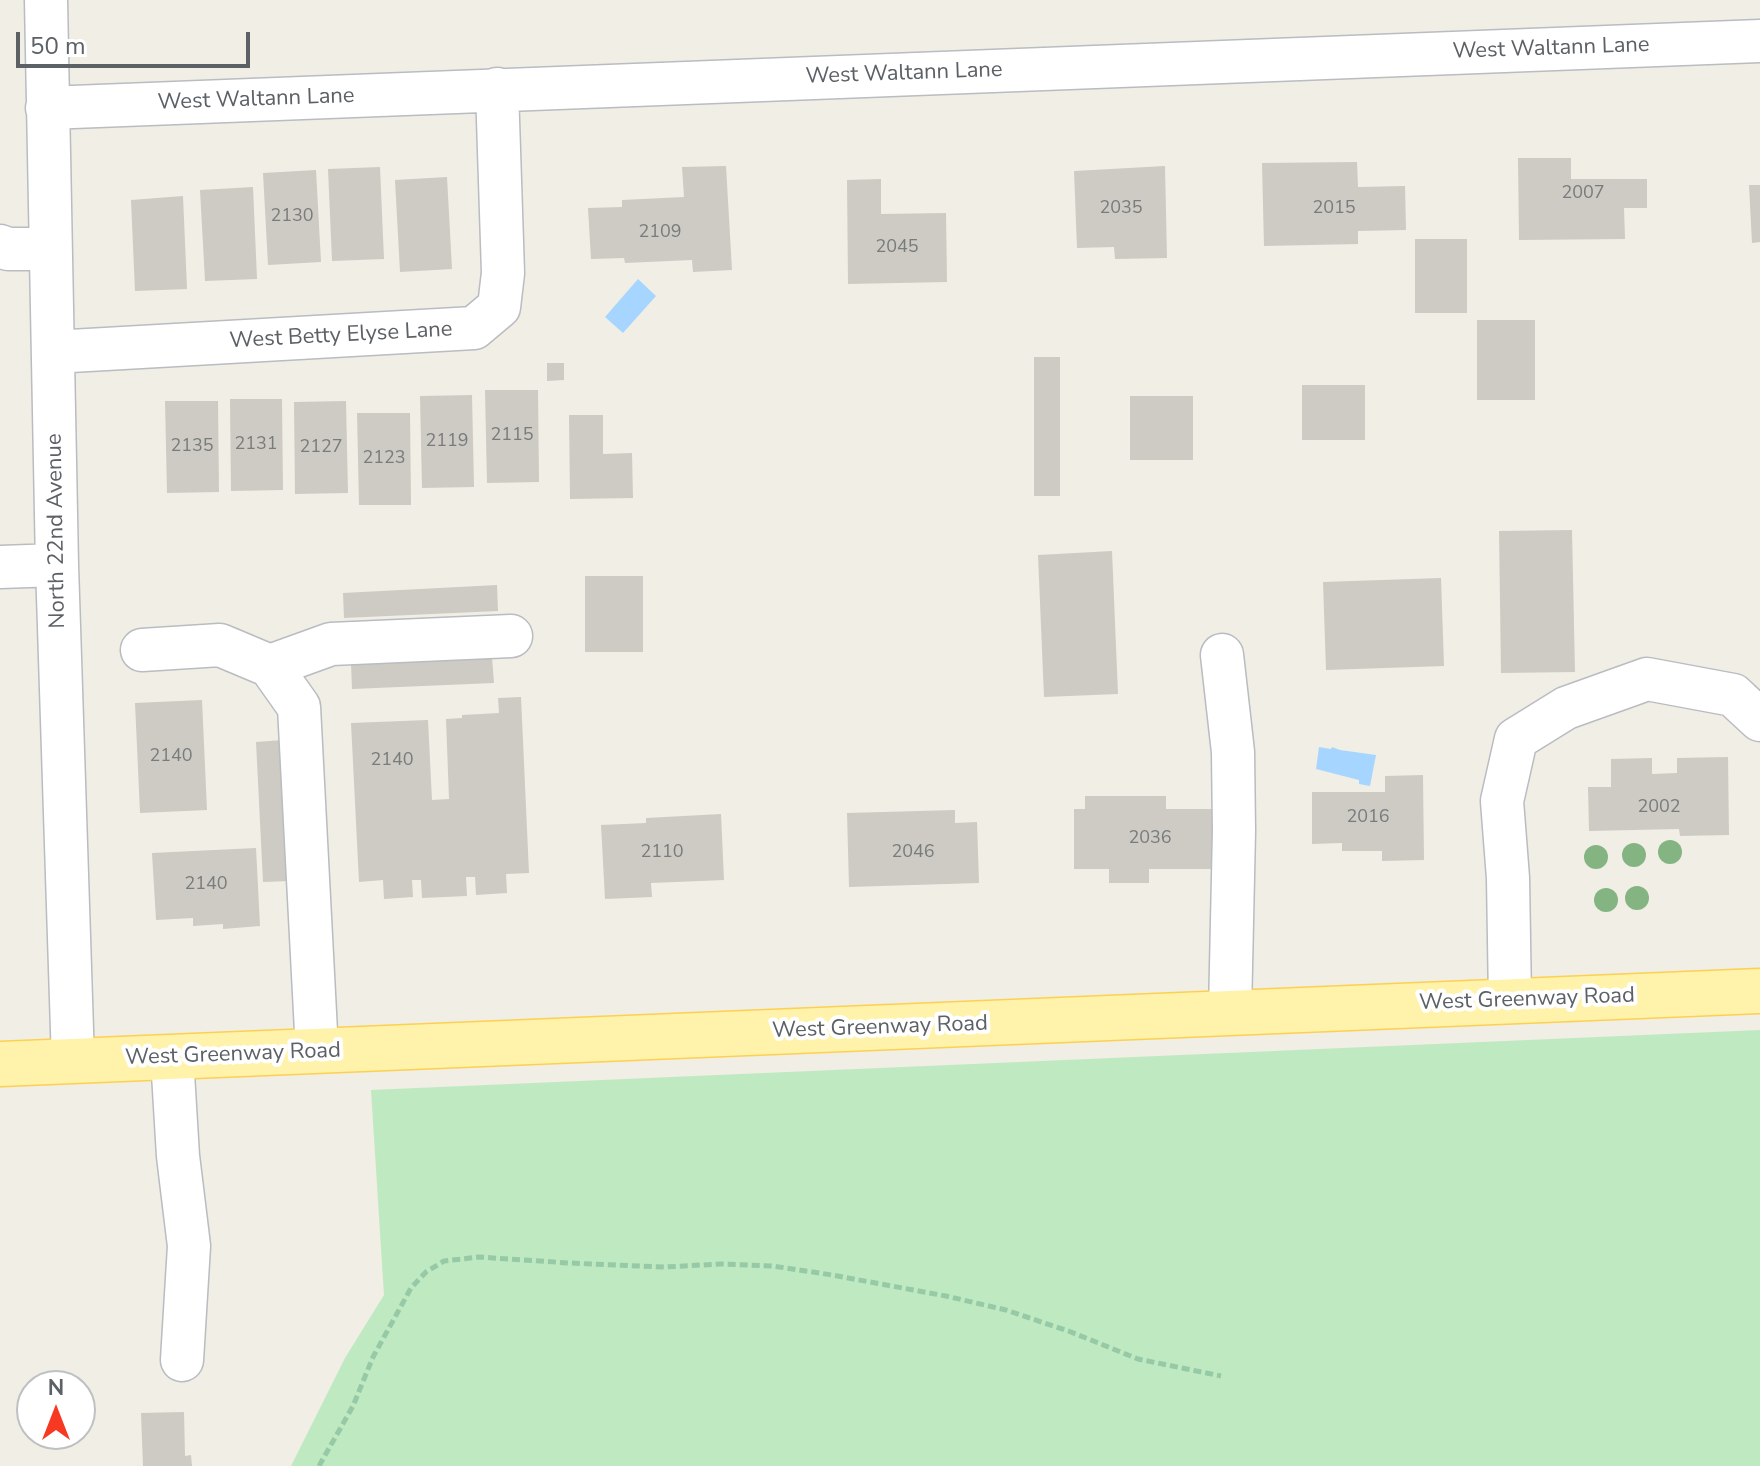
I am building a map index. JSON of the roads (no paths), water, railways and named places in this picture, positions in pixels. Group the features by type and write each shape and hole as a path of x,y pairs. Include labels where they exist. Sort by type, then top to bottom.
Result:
{"main road":[{"name":"West Greenway Road","path":"0,1064 1760,991"}],"street":[{"name":"North 22nd Avenue","path":"46,0 57,565 73,1061"},
{"name":"West Waltann Lane","path":"47,108 1760,41"},
{"name":"West Betty Elyse Lane","path":"53,352 474,328 499,307 503,273 497,89"},
{"path":"0,246 8,249 50,249"},
{"path":"0,567 57,565"},
{"path":"270,666 331,644 511,636"},
{"path":"142,650 220,645 270,666 299,707 317,1051"},
{"path":"1222,655 1233,752 1230,1012"},
{"path":"1510,1001 1508,878 1502,801 1516,739 1566,708 1647,679 1733,695 1760,720"},
{"path":"172,1057 178,1156 189,1246 182,1360"}],"water":[{"path":"638,279 656,296 623,333 605,317"},
{"path":"1319,747 1376,755 1370,786 1359,784 1359,780 1316,769"}]}
